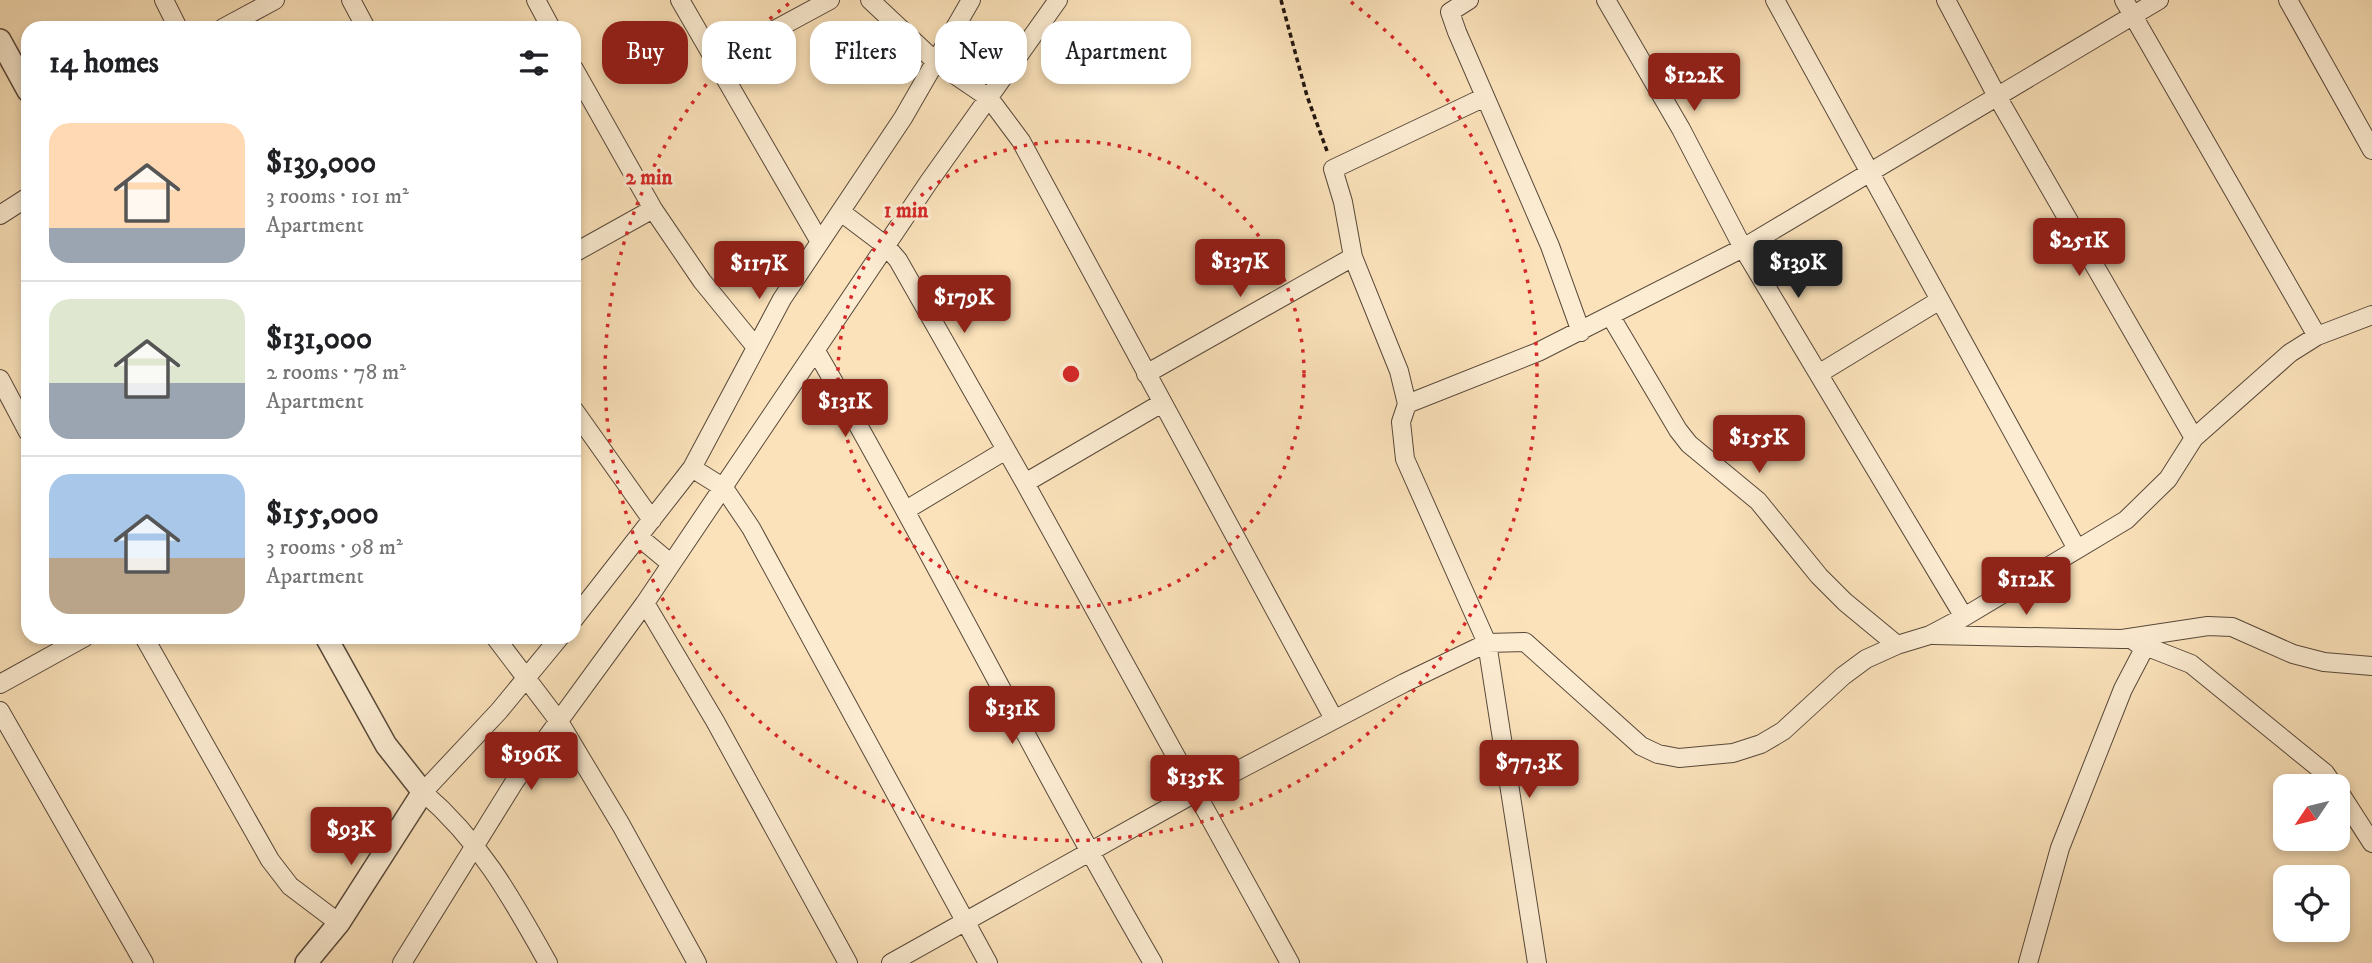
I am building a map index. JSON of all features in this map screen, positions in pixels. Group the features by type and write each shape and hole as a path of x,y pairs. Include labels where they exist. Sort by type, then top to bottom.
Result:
{"street":[{"path":"164,0 174,21"},
{"path":"236,21 275,0"},
{"path":"351,0 362,21"},
{"path":"536,0 547,21"},
{"path":"680,0 702,39"},
{"path":"791,21 830,0"},
{"path":"870,0 935,61"},
{"path":"959,21 971,0"},
{"path":"402,963 558,720 645,603 669,562 724,488 886,246 1058,0"},
{"path":"1469,0 1450,12 1465,54 1550,246 1581,332"},
{"path":"1606,0 1681,129 1743,247 1964,617"},
{"path":"1775,0 2077,549"},
{"path":"1946,0 1998,98 2194,438"},
{"path":"2124,0 2317,336"},
{"path":"1407,404 1581,332 1743,247 2159,0"},
{"path":"2288,0 2372,150"},
{"path":"0,40 21,78"},
{"path":"581,610 692,468 714,432 755,346 820,242 904,118 935,64"},
{"path":"581,81 653,209 702,281 755,346"},
{"path":"728,84 820,242"},
{"path":"968,84 989,98 1021,141 1334,719"},
{"path":"1485,97 1333,169 1353,257 1399,371 1407,404 1401,422 1405,459 1487,643 1536,963"},
{"path":"0,215 21,202"},
{"path":"581,249 653,209"},
{"path":"841,212 886,246 898,260 1026,482 1290,963"},
{"path":"1146,374 1353,257"},
{"path":"1820,373 1940,300"},
{"path":"891,963 1195,793 1334,719 1487,643 1525,642 1642,746 1658,754 1679,758 1732,752 1761,744 1783,731 1843,676 1866,659 1897,645 1930,635 1964,617 2126,520 2168,479 2194,438 2290,353 2317,336 2372,315"},
{"path":"1611,317 1689,444 1758,501 1819,576 1897,645"},
{"path":"816,351 906,510 1089,854 1153,963"},
{"path":"0,379 21,419"},
{"path":"1026,482 1162,403"},
{"path":"581,420 652,520"},
{"path":"906,510 1006,450"},
{"path":"692,468 724,488 781,582 988,963"},
{"path":"639,537 669,562"},
{"path":"645,603 722,733 848,963"},
{"path":"1930,635 2122,639 2208,626 2232,627 2293,654 2324,662 2372,666"},
{"path":"2122,639 2147,645 2191,664 2326,774"},
{"path":"0,684 72,644"},
{"path":"148,644 270,860 290,886 339,923"},
{"path":"330,644 386,745 423,792 476,844 506,888 548,963"},
{"path":"500,644 558,720 621,825 697,963"},
{"path":"306,963 339,923 423,792 554,644"},
{"path":"2028,963 2060,848 2123,689 2147,645"},
{"path":"0,711 144,963"},
{"path":"2350,809 2372,843"}],"path":[{"path":"1281,0 1307,96 1333,169"}]}
